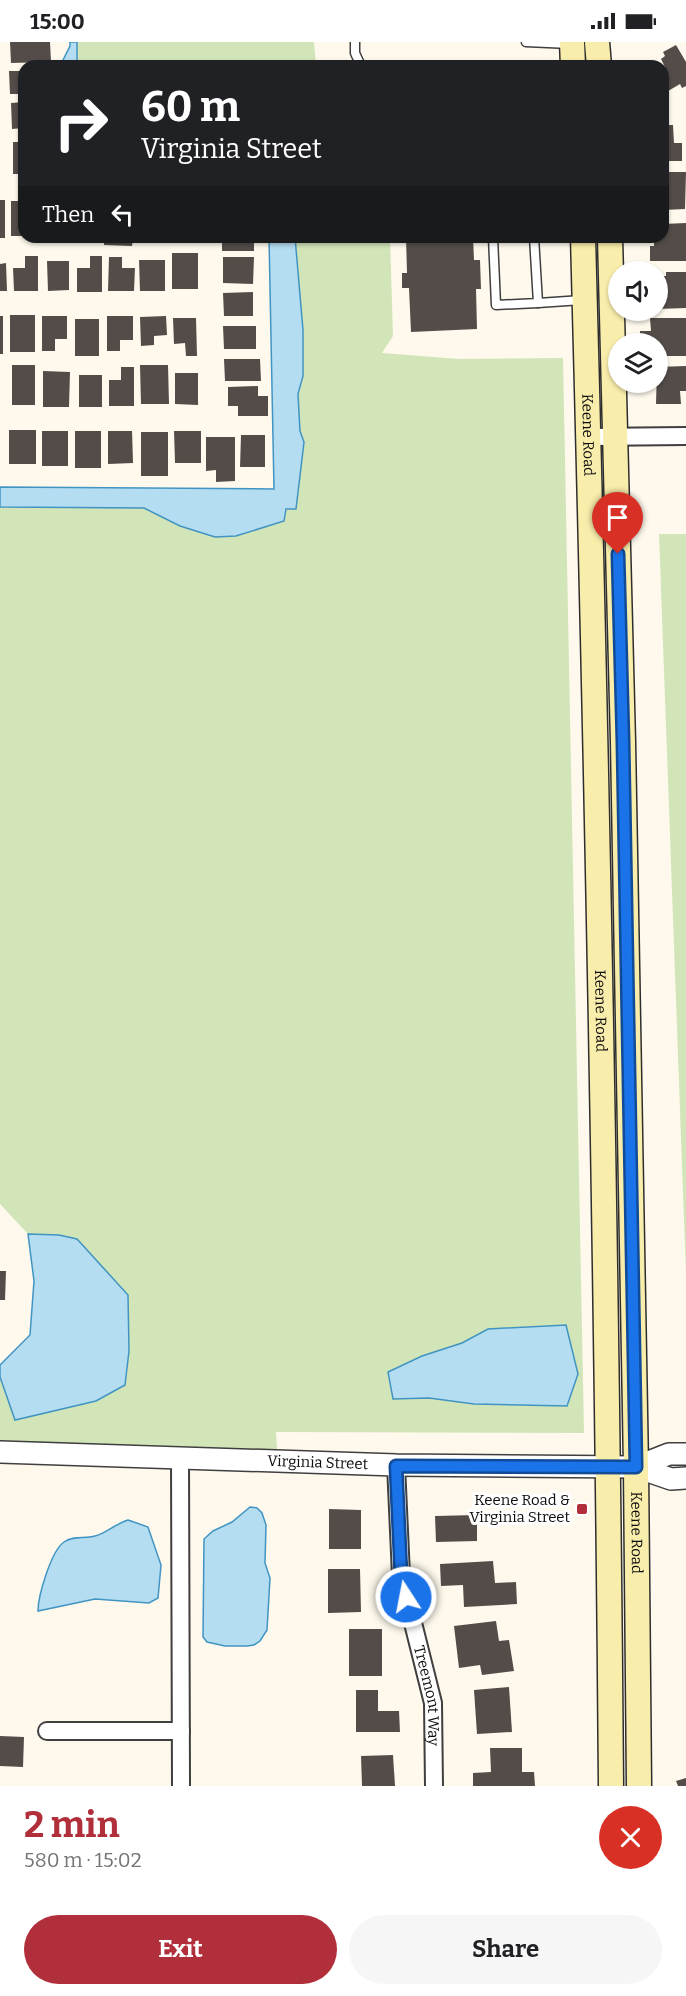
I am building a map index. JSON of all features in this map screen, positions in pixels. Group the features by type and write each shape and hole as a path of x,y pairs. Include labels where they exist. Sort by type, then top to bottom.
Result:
{"main road":[{"path":"597,42 598,60"},
{"name":"Keene Road","path":"583,243 596,743 609,1467 611,1786"},
{"name":"Keene Road","path":"610,243 623,742 636,1467 639,1786"}],"street":[{"path":"588,437 686,436"},
{"name":"Virginia Street","path":"0,1452 396,1466 636,1467"},
{"path":"636,1467 669,1454 686,1454"},
{"path":"180,1458 181,1786"},
{"name":"Treemont Way","path":"396,1466 401,1575 433,1704 434,1786"},
{"path":"636,1467 671,1479 686,1478"},
{"path":"47,1731 181,1731"}],"lane":[{"path":"355,42 355,53 358,60"},
{"path":"526,42 559,45 572,51"},
{"path":"493,243 496,305 584,300"},
{"path":"534,243 538,303"}],"green space":[{"path":"77,42 314,42 316,60 77,60"},
{"path":"296,243 390,243 393,336 382,353 459,359 563,358 584,1433 276,1432 277,1449 233,1451 0,1444 0,1377 16,1420 96,1401 125,1385 129,1351 59,1235 28,1234 0,1204 0,507 144,508 180,526 268,525 284,521 286,509 296,509 304,442 300,431 298,394 303,376 303,330","holes":["488,1329 567,1405 474,1404 429,1398 393,1399 388,1372 422,1356 462,1343"]},
{"path":"659,534 686,534 686,1275"}],"water":[{"path":"70,42 77,42 77,60 63,60"},
{"path":"269,243 296,243 303,330 303,376 298,394 300,431 304,442 296,509 286,509 284,521 236,536 215,537 180,526 144,508 0,507 0,487 274,489"},
{"path":"28,1234 59,1235 77,1239 128,1295 129,1351 125,1385 96,1401 15,1420 0,1377 0,1365 30,1335 34,1281"},
{"path":"566,1325 578,1374 567,1406 474,1404 429,1398 393,1399 388,1372 422,1356 462,1343 488,1329"},
{"path":"250,1507 257,1508 262,1513 266,1525 265,1563 270,1578 267,1630 260,1641 254,1645 225,1646 207,1642 203,1637 204,1539 213,1531 232,1522"},
{"path":"128,1520 148,1527 161,1565 158,1598 149,1603 95,1599 38,1611 46,1574 59,1547 71,1539 99,1535"}],"building":[{"path":"10,42 50,42 51,60 18,60 18,63 11,63"},
{"path":"676,45 686,62 686,86 682,88 680,84 669,90 669,60 662,60 665,56 663,52"},
{"path":"9,71 18,71 18,94 10,94"},
{"path":"18,102 18,128 12,129 11,103"},
{"path":"669,125 673,125 674,143 682,143 682,161 669,161"},
{"path":"13,142 18,142 18,174 13,174"},
{"path":"669,172 686,172 685,209 669,210"},
{"path":"0,200 5,200 5,238 0,238"},
{"path":"11,201 18,201 18,236 11,236"},
{"path":"686,223 686,261 650,261 650,246 654,246 654,243 669,243 669,224"},
{"path":"104,243 132,243 132,246 104,245"},
{"path":"222,243 254,243 254,251 222,251"},
{"path":"406,243 473,243 474,260 480,260 481,289 476,289 477,329 411,332 409,288 402,288 402,273 407,273"},
{"path":"172,253 198,253 198,289 172,289"},
{"path":"25,256 38,256 38,291 14,291 13,268 25,268"},
{"path":"90,256 102,256 102,292 77,292 77,268 90,268"},
{"path":"109,257 122,257 122,268 135,268 134,291 108,291"},
{"path":"223,257 254,257 253,284 223,283"},
{"path":"139,260 165,260 165,291 140,291"},
{"path":"47,261 69,261 69,290 48,291"},
{"path":"6,263 7,291 0,291 0,264"},
{"path":"668,272 686,272 686,308 668,309"},
{"path":"253,292 253,316 224,316 223,293"},
{"path":"10,315 35,315 35,352 10,352"},
{"path":"0,316 3,316 3,354 0,354"},
{"path":"42,316 67,316 67,339 55,339 55,351 42,351"},
{"path":"107,316 133,316 133,340 120,340 120,351 107,351"},
{"path":"166,316 167,335 154,336 154,345 141,346 140,317"},
{"path":"173,318 196,318 197,356 186,356 185,343 174,344"},
{"path":"686,318 686,356 668,356 668,333 640,333 640,331 651,331 650,321"},
{"path":"75,319 99,319 99,356 75,356"},
{"path":"223,326 256,326 256,349 224,349"},
{"path":"224,359 260,359 261,381 225,381"},
{"path":"12,365 35,365 35,405 12,405"},
{"path":"140,365 168,365 169,404 141,404"},
{"path":"686,366 686,391 680,391 681,404 656,404 656,393 668,393 668,367"},
{"path":"121,367 134,367 134,406 109,406 109,380 121,380"},
{"path":"43,371 70,372 69,407 43,407"},
{"path":"175,373 198,373 198,405 175,404"},
{"path":"79,375 102,375 102,407 79,407"},
{"path":"258,386 258,396 268,396 268,416 238,416 238,406 228,406 228,387"},
{"path":"9,430 36,430 36,464 9,464"},
{"path":"42,431 68,431 68,466 42,466"},
{"path":"75,431 101,431 101,468 75,468"},
{"path":"108,431 132,431 133,463 108,464"},
{"path":"174,431 201,431 201,463 175,463"},
{"path":"141,432 168,432 168,476 141,476"},
{"path":"241,435 265,435 265,467 240,467"},
{"path":"206,437 235,437 235,481 216,482 216,470 206,471"},
{"path":"0,1271 6,1271 5,1300 0,1300"},
{"path":"329,1509 361,1510 361,1549 329,1549"},
{"path":"477,1515 477,1541 436,1542 435,1516"},
{"path":"493,1561 495,1583 516,1582 517,1604 464,1607 463,1585 441,1586 440,1564"},
{"path":"328,1569 360,1569 361,1612 328,1613"},
{"path":"496,1621 499,1641 509,1640 514,1671 482,1675 480,1665 459,1668 454,1626"},
{"path":"349,1629 382,1629 382,1676 349,1676"},
{"path":"509,1687 512,1732 477,1734 474,1690"},
{"path":"356,1690 378,1690 378,1711 399,1711 400,1732 356,1732"},
{"path":"0,1736 24,1737 23,1767 0,1766"},
{"path":"490,1748 522,1748 522,1772 534,1772 535,1786 473,1786 473,1773 491,1772"},
{"path":"393,1755 395,1786 362,1786 361,1756"},
{"path":"686,1778 686,1786 678,1786 676,1781"}],"place":[{"name":"Keene Road & Virginia Street","path":"582,1509"}],"route":[{"path":"406,1597 401,1575 396,1466 636,1467 618,554"}]}
